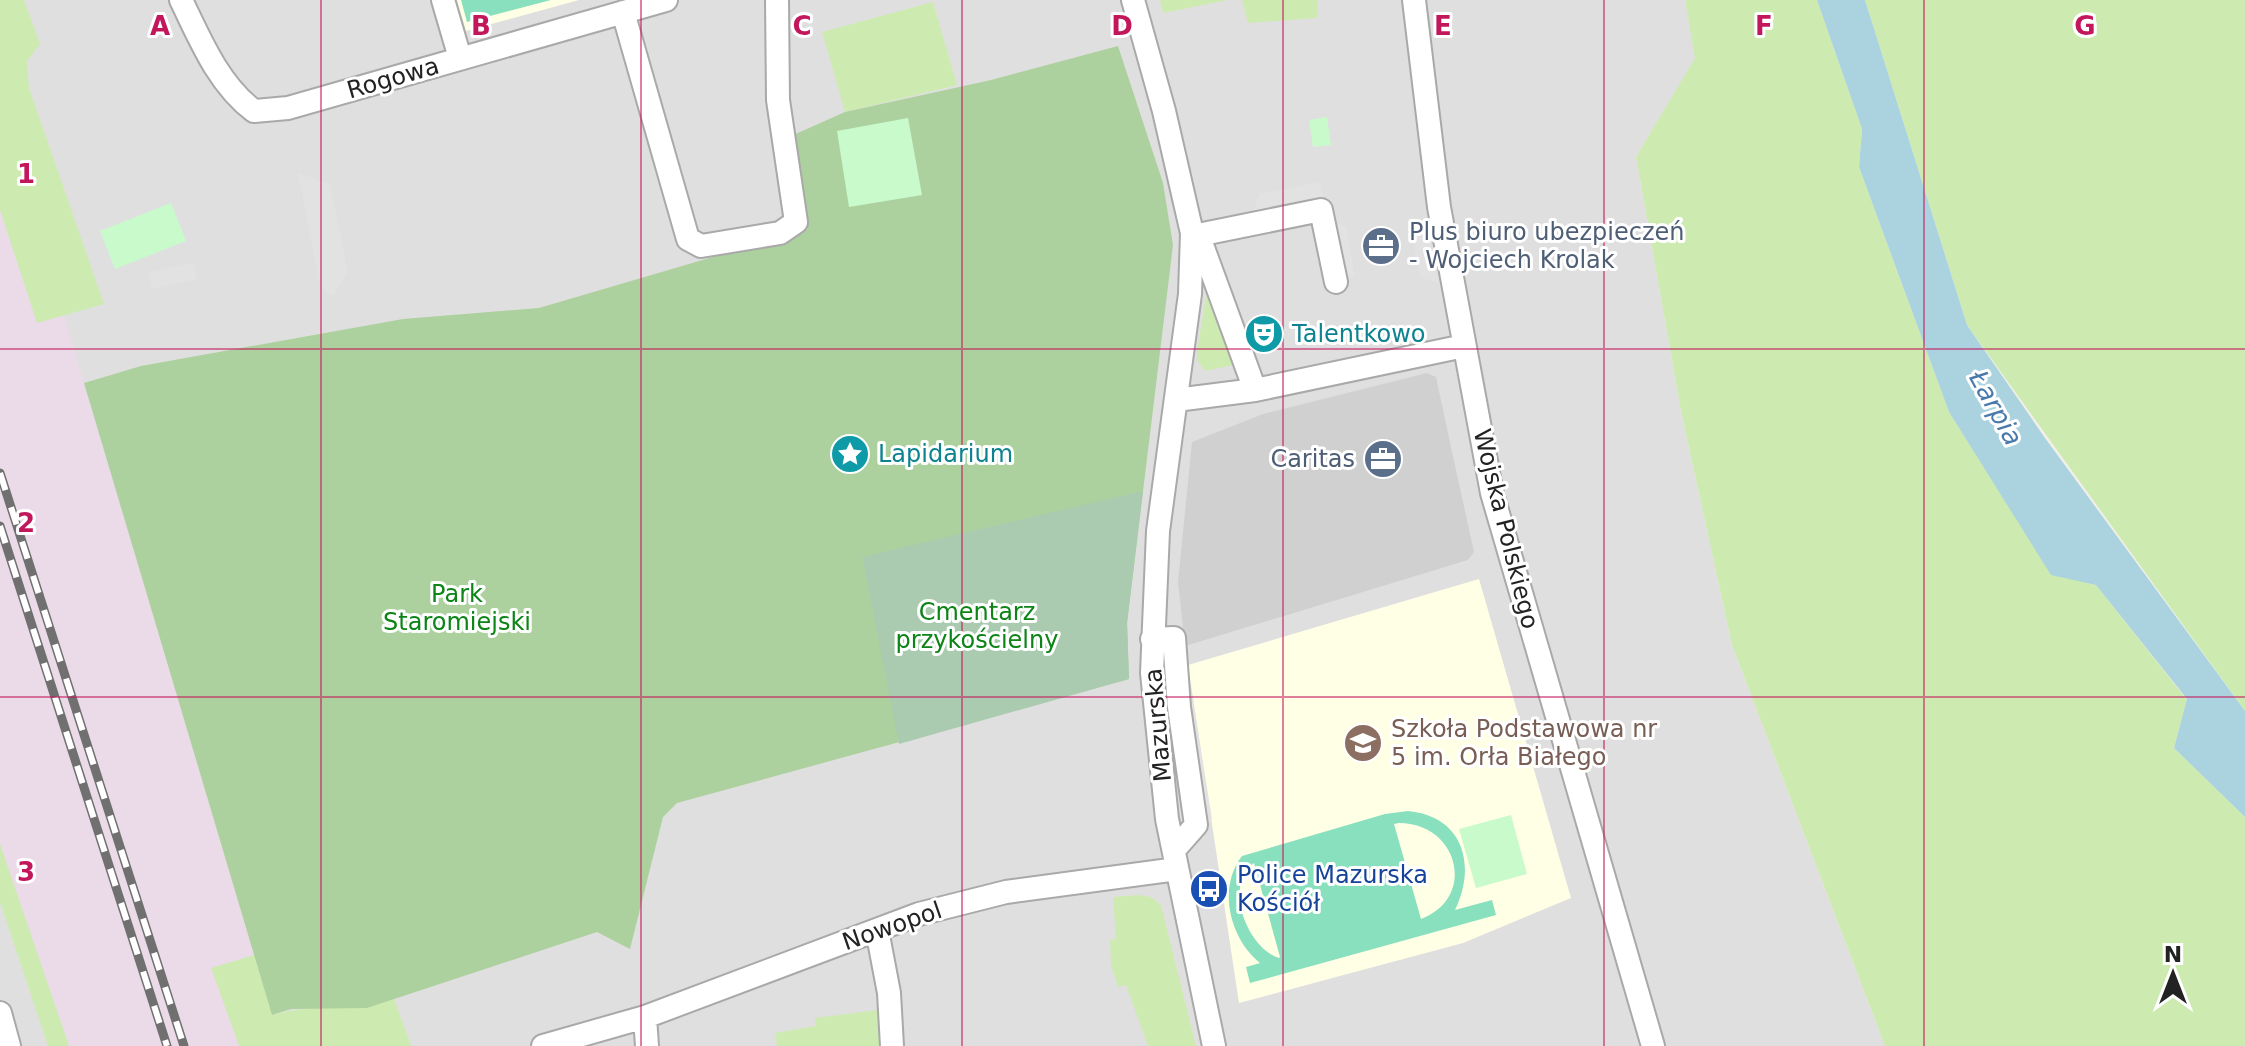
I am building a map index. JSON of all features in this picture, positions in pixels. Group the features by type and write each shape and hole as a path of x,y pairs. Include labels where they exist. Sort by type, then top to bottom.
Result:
{"street":[{"name":"Rogowa","path":"181,0 223,78 237,98 254,111 288,108 666,0"},
{"path":"443,0 460,58"},
{"path":"623,12 688,239 694,245 780,233 796,222 778,100 777,0"},
{"path":"1133,0 1190,211 1255,390"},
{"name":"Wojska Polskiego","path":"1414,0 1428,132 1464,346 1500,520 1653,1046"},
{"path":"1198,235 1321,210 1336,282"},
{"name":"Mazurska","path":"1176,860 1196,825 1163,639 1158,531 1193,253 1190,211"},
{"path":"1176,400 1255,390 1464,346"},
{"path":"1176,860 1214,1046"},
{"name":"Nowopol","path":"543,1046 611,1023 645,1017 919,914 1006,892 1176,860"},
{"path":"877,930 888,983 892,1046"},
{"path":"0,1013 9,1046"},
{"path":"645,1017 647,1046"}],"shaded area":[{"path":"0,0 1405,0 1424,182 1479,472 1523,641 1643,1046 0,1046"},
{"path":"457,0 579,0 466,31"},
{"path":"1421,0 1685,0 1696,58 1636,157 1681,411 1732,645 1885,1046 1663,1046 1554,678 1514,527 1480,378 1445,192"},
{"path":"298,173 330,184 348,272 333,296 320,285"},
{"path":"1320,182 1328,221 1346,226 1355,277 1325,282 1312,220 1251,217 1260,194"},
{"path":"0,210 37,322 64,316 254,955 212,968 240,1046 69,1046 0,844"},
{"path":"1410,228 1428,232 1438,283 1420,277"},
{"path":"194,262 197,279 152,289 149,272"},
{"path":"1427,373 1436,377 1474,552 1468,560 1185,646 1178,582 1192,442 1263,414"},
{"name":"Szkoła Podstawowa nr 5 im. Orła Białego","path":"1479,579 1571,898 1463,943 1239,1003 1188,665"},
{"path":"1192,694 1212,819 1199,834 1180,708"}],"green space":[{"path":"0,0 24,0 40,44 27,61 29,88 104,304 37,323 0,210"},
{"path":"461,0 551,0 467,22"},
{"path":"1160,0 1228,0 1163,13"},
{"path":"1242,0 1318,0 1317,18 1248,23"},
{"path":"1685,0 1817,0 1862,129 1859,167 1949,412 2051,574 2096,585 2187,700 2174,748 2245,817 2245,1046 1885,1046 1732,645 1681,411 1636,157 1695,58"},
{"path":"1865,0 2245,0 2245,711 1967,325"},
{"path":"933,2 957,85 845,112 822,32"},
{"name":"Park Staromiejski","path":"1118,46 1163,183 1173,245 1127,623 1129,679 677,803 663,817 630,949 597,932 367,1008 291,1009 272,1015 84,383 141,366 403,319 539,308 808,229 791,136 845,112 991,80"},
{"path":"1327,117 1331,145 1313,147 1309,120"},
{"path":"908,118 922,195 849,207 837,131"},
{"path":"171,203 186,241 115,269 100,231"},
{"path":"1210,294 1233,365 1205,371 1197,360 1197,351 1206,297"},
{"name":"Cmentarz przykościelny","path":"1143,491 1127,623 1129,679 899,744 862,557"},
{"path":"1408,811 1442,822 1453,833 1464,860 1462,893 1455,910 1492,900 1496,915 1250,983 1246,967 1260,963 1241,941 1230,912 1229,898 1234,869 1242,856 1385,814","holes":["1394,824 1419,826 1436,835 1454,863 1450,895 1439,909 1421,919","1254,863 1280,957 1279,958 1257,942 1243,915 1240,886 1245,873"]},
{"path":"1511,815 1527,874 1476,888 1459,829"},
{"path":"0,844 69,1046 48,1046 0,902"},
{"path":"1113,897 1151,897 1161,905 1196,1046 1148,1046 1126,985 1118,987 1111,965 1110,940 1116,939"},
{"path":"254,955 273,1015 303,1009 363,1006 394,999 411,1046 239,1046 211,968"},
{"path":"878,1010 881,1046 777,1046 775,1033 816,1026 815,1018"}],"water":[{"name":"Łarpia","path":"1817,0 1865,0 1967,325 2045,438 2245,711 2245,817 2174,748 2187,699 2096,585 2051,575 1949,412 1859,167 1862,129"}],"railway":[{"path":"0,473 184,1046"},
{"path":"0,526 167,1046"}],"place":[{"name":"Plus biuro ubezpieczeń - Wojciech Krolak","path":"1381,246"},
{"name":"Talentkowo","path":"1264,334"},
{"name":"Lapidarium","path":"850,454"},
{"name":"Caritas","path":"1383,459"},
{"name":"Szkoła Podstawowa nr 5 im. Orła Białego","path":"1363,743"},
{"name":"Police Mazurska Kościół","path":"1209,889"}]}
